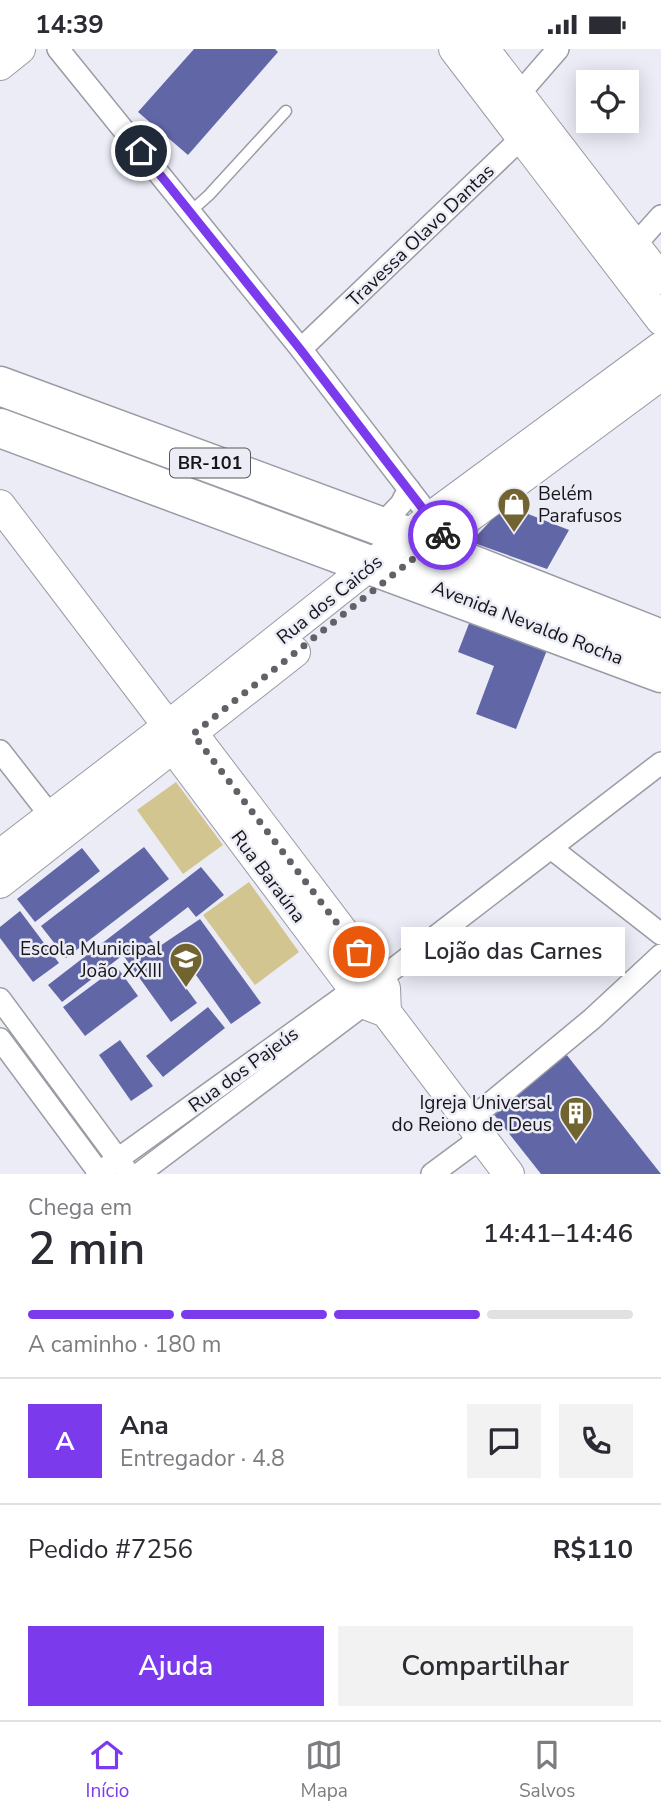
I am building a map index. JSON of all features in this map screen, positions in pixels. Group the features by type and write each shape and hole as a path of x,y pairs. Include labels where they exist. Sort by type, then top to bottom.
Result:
{"highway":[{"name":"Avenida Nevaldo Rocha","path":"0,386 402,543 661,639"},
{"name":"Avenida Nevaldo Rocha","path":"0,428 119,472 402,543 661,673"}],"street":[{"path":"0,65 20,49"},
{"path":"58,49 409,489 402,543"},
{"path":"454,49 511,104 627,254 661,320"},
{"path":"484,49 511,104"},
{"path":"511,104 558,49"},
{"name":"Travessa Olavo Dantas","path":"300,349 530,129"},
{"path":"627,254 661,216"},
{"path":"627,254 661,279"},
{"name":"Rua dos Caicós","path":"0,883 178,736 402,543 661,347"},
{"name":"Rua dos Caicós","path":"402,543 661,375"},
{"path":"402,543 401,504 409,489"},
{"name":"Rua Baraúna","path":"0,505 376,990 509,1174"},
{"name":"Rua dos Caicós","path":"0,855 50,815 178,736"},
{"path":"0,751 50,815"},
{"name":"Rua dos Pajeús","path":"139,1174 661,763"},
{"path":"551,848 661,934"},
{"path":"432,1174 476,1129 661,955"},
{"name":"Rua dos Pajeús","path":"99,1174 123,1166 376,990"},
{"path":"0,999 123,1166"},
{"path":"0,1039 99,1174"}],"lane":[{"path":"190,212 286,111"},
{"path":"0,393 41,401"},
{"path":"119,472 171,477"}],"shaded area":[{"path":"176,782 223,845 183,874 137,810"},
{"path":"249,882 299,952 255,985 203,915"}],"building":[{"path":"194,49 275,49 278,52 188,155 138,112"},
{"path":"505,505 569,530 547,569 471,542"},
{"path":"470,621 547,650 516,729 476,714 494,666 458,652"},
{"path":"144,847 169,879 66,958 41,926"},
{"path":"82,848 100,871 35,922 17,899"},
{"path":"201,867 224,895 196,917 188,907 149,937 157,948 200,919 261,1003 231,1024 186,961 173,970 197,1003 171,1022 123,955 62,1002 48,985"},
{"path":"20,911 59,963 33,982 0,938 0,927"},
{"path":"117,967 138,996 85,1036 63,1007"},
{"path":"208,1007 225,1028 163,1077 146,1056"},
{"path":"120,1040 153,1086 131,1101 99,1055"},
{"name":"Igreja Universal do Reiono de Deus","path":"566,1054 661,1174 541,1174 492,1112"}],"way so far":[{"path":"359,952 193,734 443,535"}],"place":[{"name":"Belém Parafusos","path":"514,534"},
{"name":"Lojão das Carnes","path":"359,952"},
{"name":"Escola Municipal João XXIII","path":"186,989"},
{"name":"Igreja Universal do Reiono de Deus","path":"576,1143"}],"route":[{"path":"141,151 300,349 443,535"}]}
